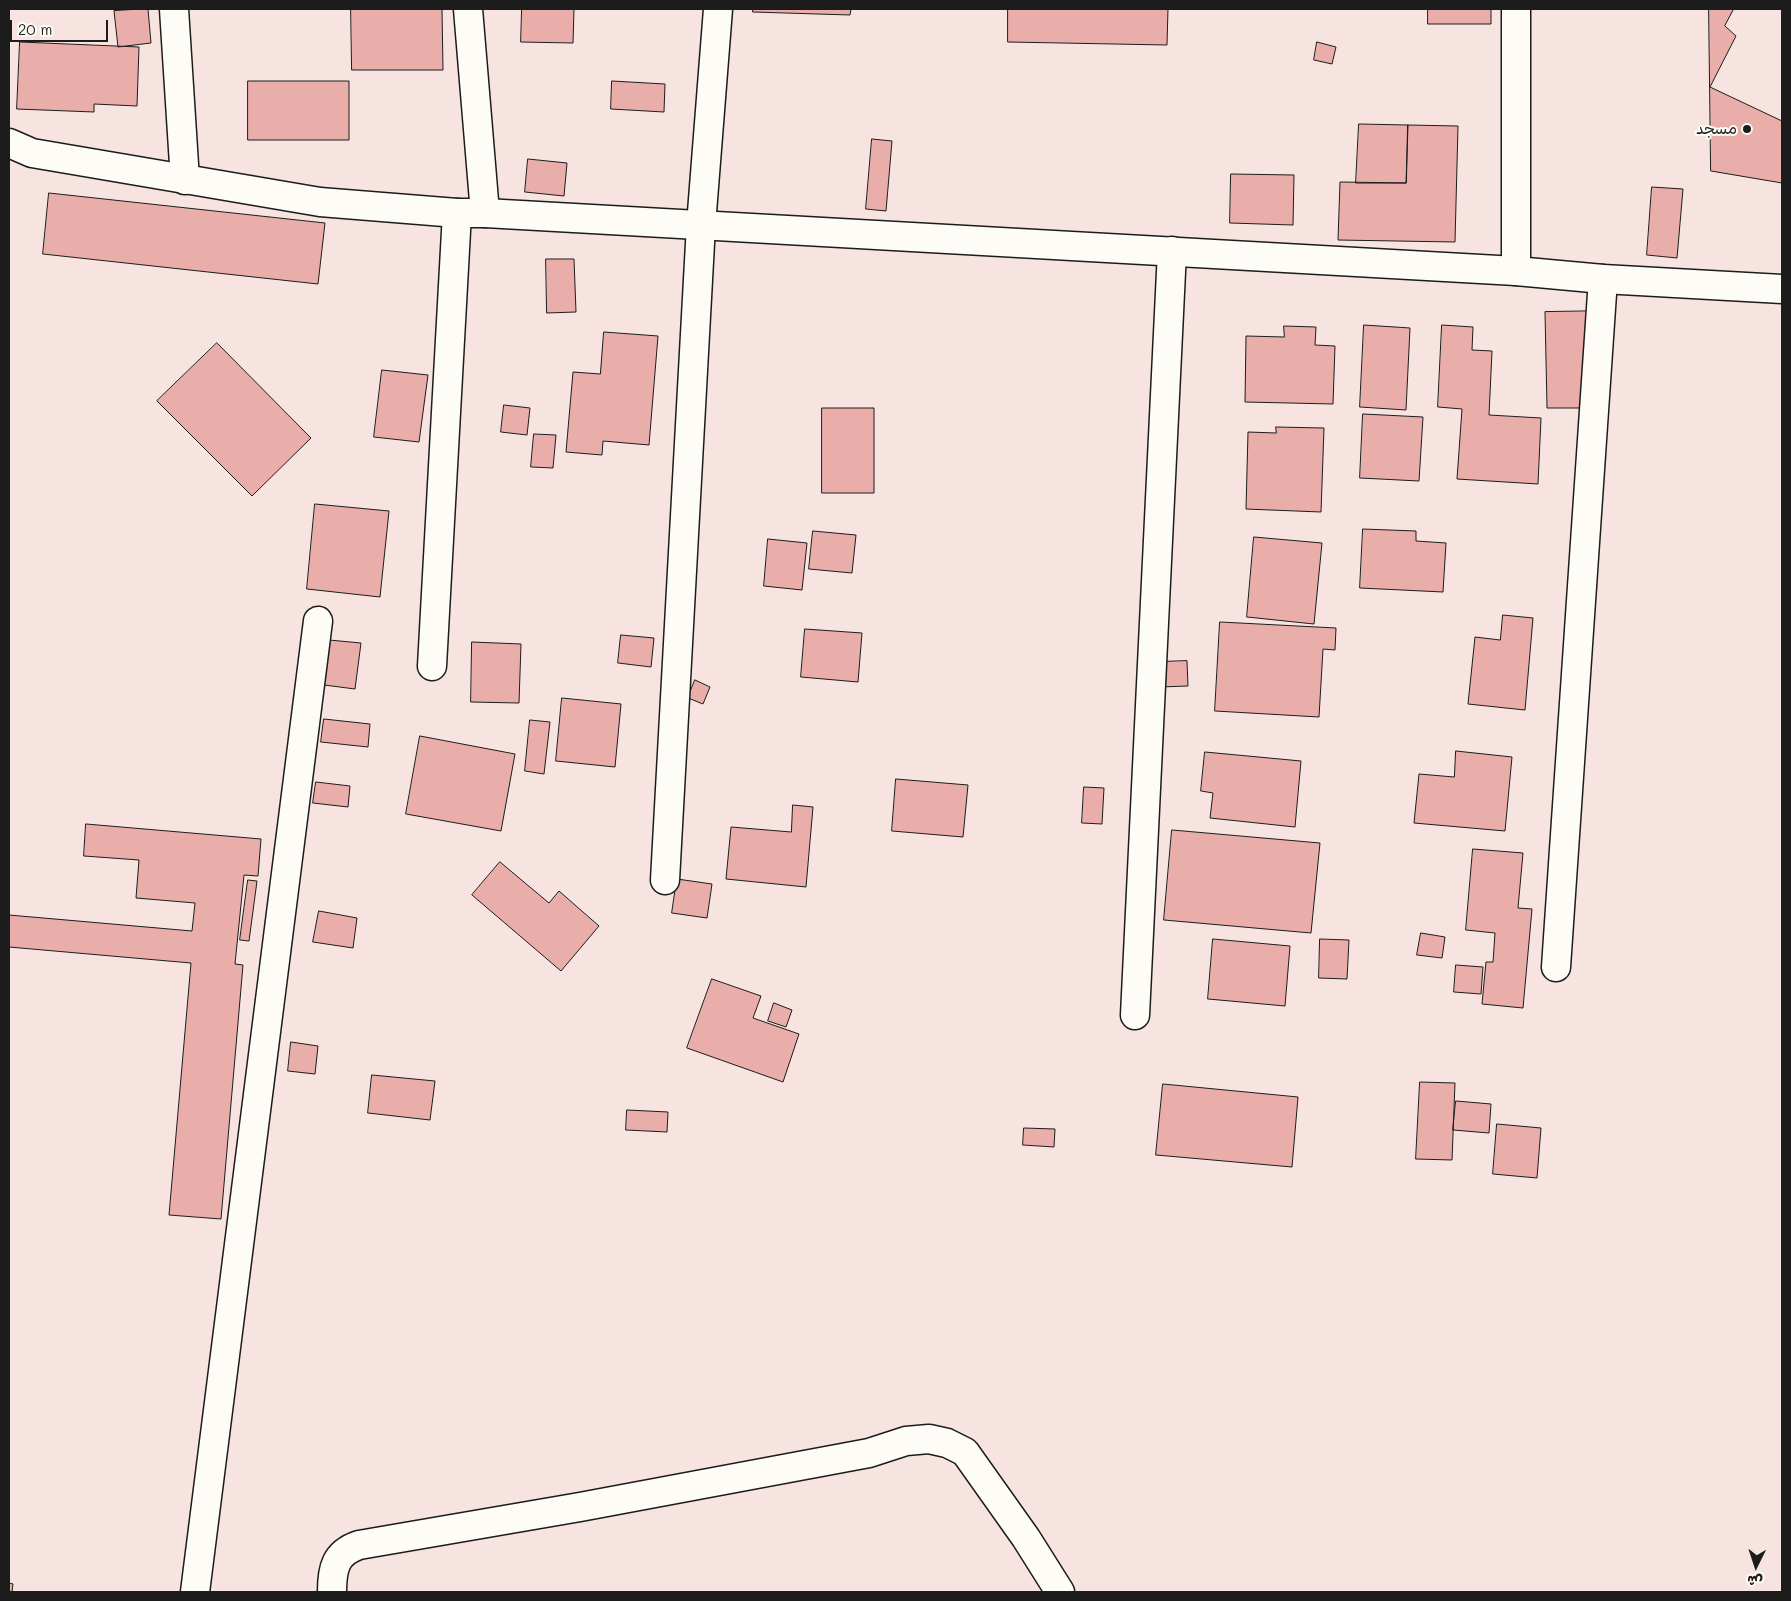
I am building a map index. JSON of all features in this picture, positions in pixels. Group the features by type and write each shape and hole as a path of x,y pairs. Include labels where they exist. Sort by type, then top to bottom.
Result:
{"street":[{"path":"174,9 185,180"},
{"path":"468,9 484,213"},
{"path":"665,880 701,225 718,9"},
{"path":"1516,9 1516,271"},
{"path":"9,144 32,153 320,202 457,213 1172,251 1782,289"},
{"path":"432,666 457,213"},
{"path":"1134,1015 1172,251"},
{"path":"1556,967 1603,279"},
{"path":"195,1592 318,621"},
{"path":"332,1592 334,1566 341,1555 348,1549 359,1545 570,1509 860,1455 906,1441 929,1439 947,1443 965,1452 1026,1538 1060,1592"}],"building":[{"path":"148,9 151,43 118,47 114,11"},
{"path":"351,9 442,9 443,70 352,70"},
{"path":"522,9 574,9 573,43 521,42"},
{"path":"753,9 851,9 850,15 753,12"},
{"path":"1008,9 1168,9 1167,45 1008,42"},
{"path":"1428,9 1491,9 1491,24 1428,24"},
{"name":"مسجد","path":"1709,9 1782,9 1782,183 1711,171"},
{"path":"1734,9 1782,9 1782,121 1710,87 1736,36 1725,26"},
{"path":"20,42 139,47 137,106 94,104 94,112 17,109"},
{"path":"1317,42 1336,47 1332,64 1314,60"},
{"path":"248,81 349,81 349,140 248,140"},
{"path":"612,81 665,84 664,112 611,109"},
{"path":"1359,124 1408,125 1406,183 1356,183"},
{"path":"1408,125 1458,126 1455,242 1338,240 1340,182 1406,183"},
{"path":"872,139 892,141 886,211 866,209"},
{"path":"528,159 567,163 564,196 525,192"},
{"path":"1231,174 1294,175 1293,225 1230,223"},
{"path":"1652,187 1683,189 1677,258 1647,255"},
{"path":"49,193 325,223 318,284 43,254"},
{"path":"546,259 574,259 576,312 547,313"},
{"path":"1607,311 1608,408 1547,408 1545,312"},
{"path":"1364,325 1410,328 1406,410 1360,407"},
{"path":"1442,325 1473,327 1472,350 1492,351 1489,415 1541,418 1538,484 1457,479 1462,409 1438,407"},
{"path":"1284,326 1316,327 1315,345 1335,346 1333,404 1245,402 1246,336 1284,337"},
{"path":"604,332 658,336 649,445 603,441 602,455 566,452 573,372 600,374"},
{"path":"217,343 311,438 252,496 157,401"},
{"path":"382,370 428,375 419,442 374,437"},
{"path":"504,405 530,408 527,435 501,432"},
{"path":"822,408 874,408 874,493 822,493"},
{"path":"1363,414 1423,417 1419,481 1360,478"},
{"path":"1276,427 1324,428 1321,512 1246,509 1248,432 1276,433"},
{"path":"534,434 556,435 553,468 531,467"},
{"path":"315,504 389,511 380,597 307,589"},
{"path":"1363,529 1416,531 1416,541 1446,543 1443,592 1360,588"},
{"path":"813,531 856,535 852,573 809,569"},
{"path":"1254,537 1322,543 1314,624 1247,617"},
{"path":"768,539 807,543 802,590 764,586"},
{"path":"1503,615 1533,618 1525,710 1468,704 1475,637 1500,640"},
{"path":"1220,622 1336,628 1335,650 1323,649 1319,717 1215,711"},
{"path":"805,629 862,633 858,682 801,677"},
{"path":"621,635 654,638 651,667 618,663"},
{"path":"329,640 361,643 355,689 324,685"},
{"path":"472,642 521,644 519,703 471,702"},
{"path":"1187,661 1188,686 1160,687 1159,662"},
{"path":"695,680 710,687 703,704 688,698"},
{"path":"562,698 621,704 615,767 556,761"},
{"path":"324,719 370,724 368,747 321,742"},
{"path":"530,720 550,722 544,774 525,771"},
{"path":"420,736 515,754 501,831 406,814"},
{"path":"1456,751 1512,757 1505,831 1414,823 1419,774 1454,777"},
{"path":"1205,752 1301,761 1295,827 1210,818 1213,793 1201,791"},
{"path":"896,779 968,785 963,837 892,831"},
{"path":"316,782 350,786 348,807 313,803"},
{"path":"1084,787 1104,788 1102,824 1082,823"},
{"path":"793,805 813,807 806,887 726,879 731,827 791,832"},
{"path":"86,824 261,839 258,876 244,875 235,964 243,965 221,1219 169,1215 191,963 9,947 9,915 192,931 195,903 136,898 139,860 84,856"},
{"path":"1172,830 1320,843 1311,933 1164,920"},
{"path":"1473,849 1523,853 1518,908 1532,909 1523,1008 1482,1004 1486,962 1493,962 1495,933 1466,930"},
{"path":"500,862 549,903 559,891 599,926 561,971 472,895"},
{"path":"677,879 712,884 707,918 672,913"},
{"path":"248,880 257,881 249,941 240,940"},
{"path":"319,911 357,918 353,948 313,942"},
{"path":"1421,933 1445,937 1442,958 1417,955"},
{"path":"1213,939 1290,946 1285,1006 1208,999"},
{"path":"1320,939 1349,940 1347,979 1319,978"},
{"path":"1456,965 1483,967 1481,994 1454,992"},
{"path":"712,979 761,996 753,1018 799,1034 783,1082 687,1048"},
{"path":"774,1003 792,1010 786,1027 768,1021"},
{"path":"291,1042 318,1046 315,1074 288,1071"},
{"path":"372,1075 435,1081 430,1120 368,1113"},
{"path":"1420,1082 1455,1083 1452,1160 1416,1159"},
{"path":"1163,1084 1298,1097 1292,1167 1156,1155"},
{"path":"1456,1101 1491,1104 1489,1133 1453,1130"},
{"path":"627,1110 668,1112 667,1132 626,1130"},
{"path":"1497,1124 1541,1128 1537,1178 1493,1174"},
{"path":"1024,1128 1055,1129 1054,1147 1023,1145"},
{"path":"9,1583 13,1584 12,1592 9,1592"}],"place":[{"name":"مسجد","path":"1747,129"}]}
